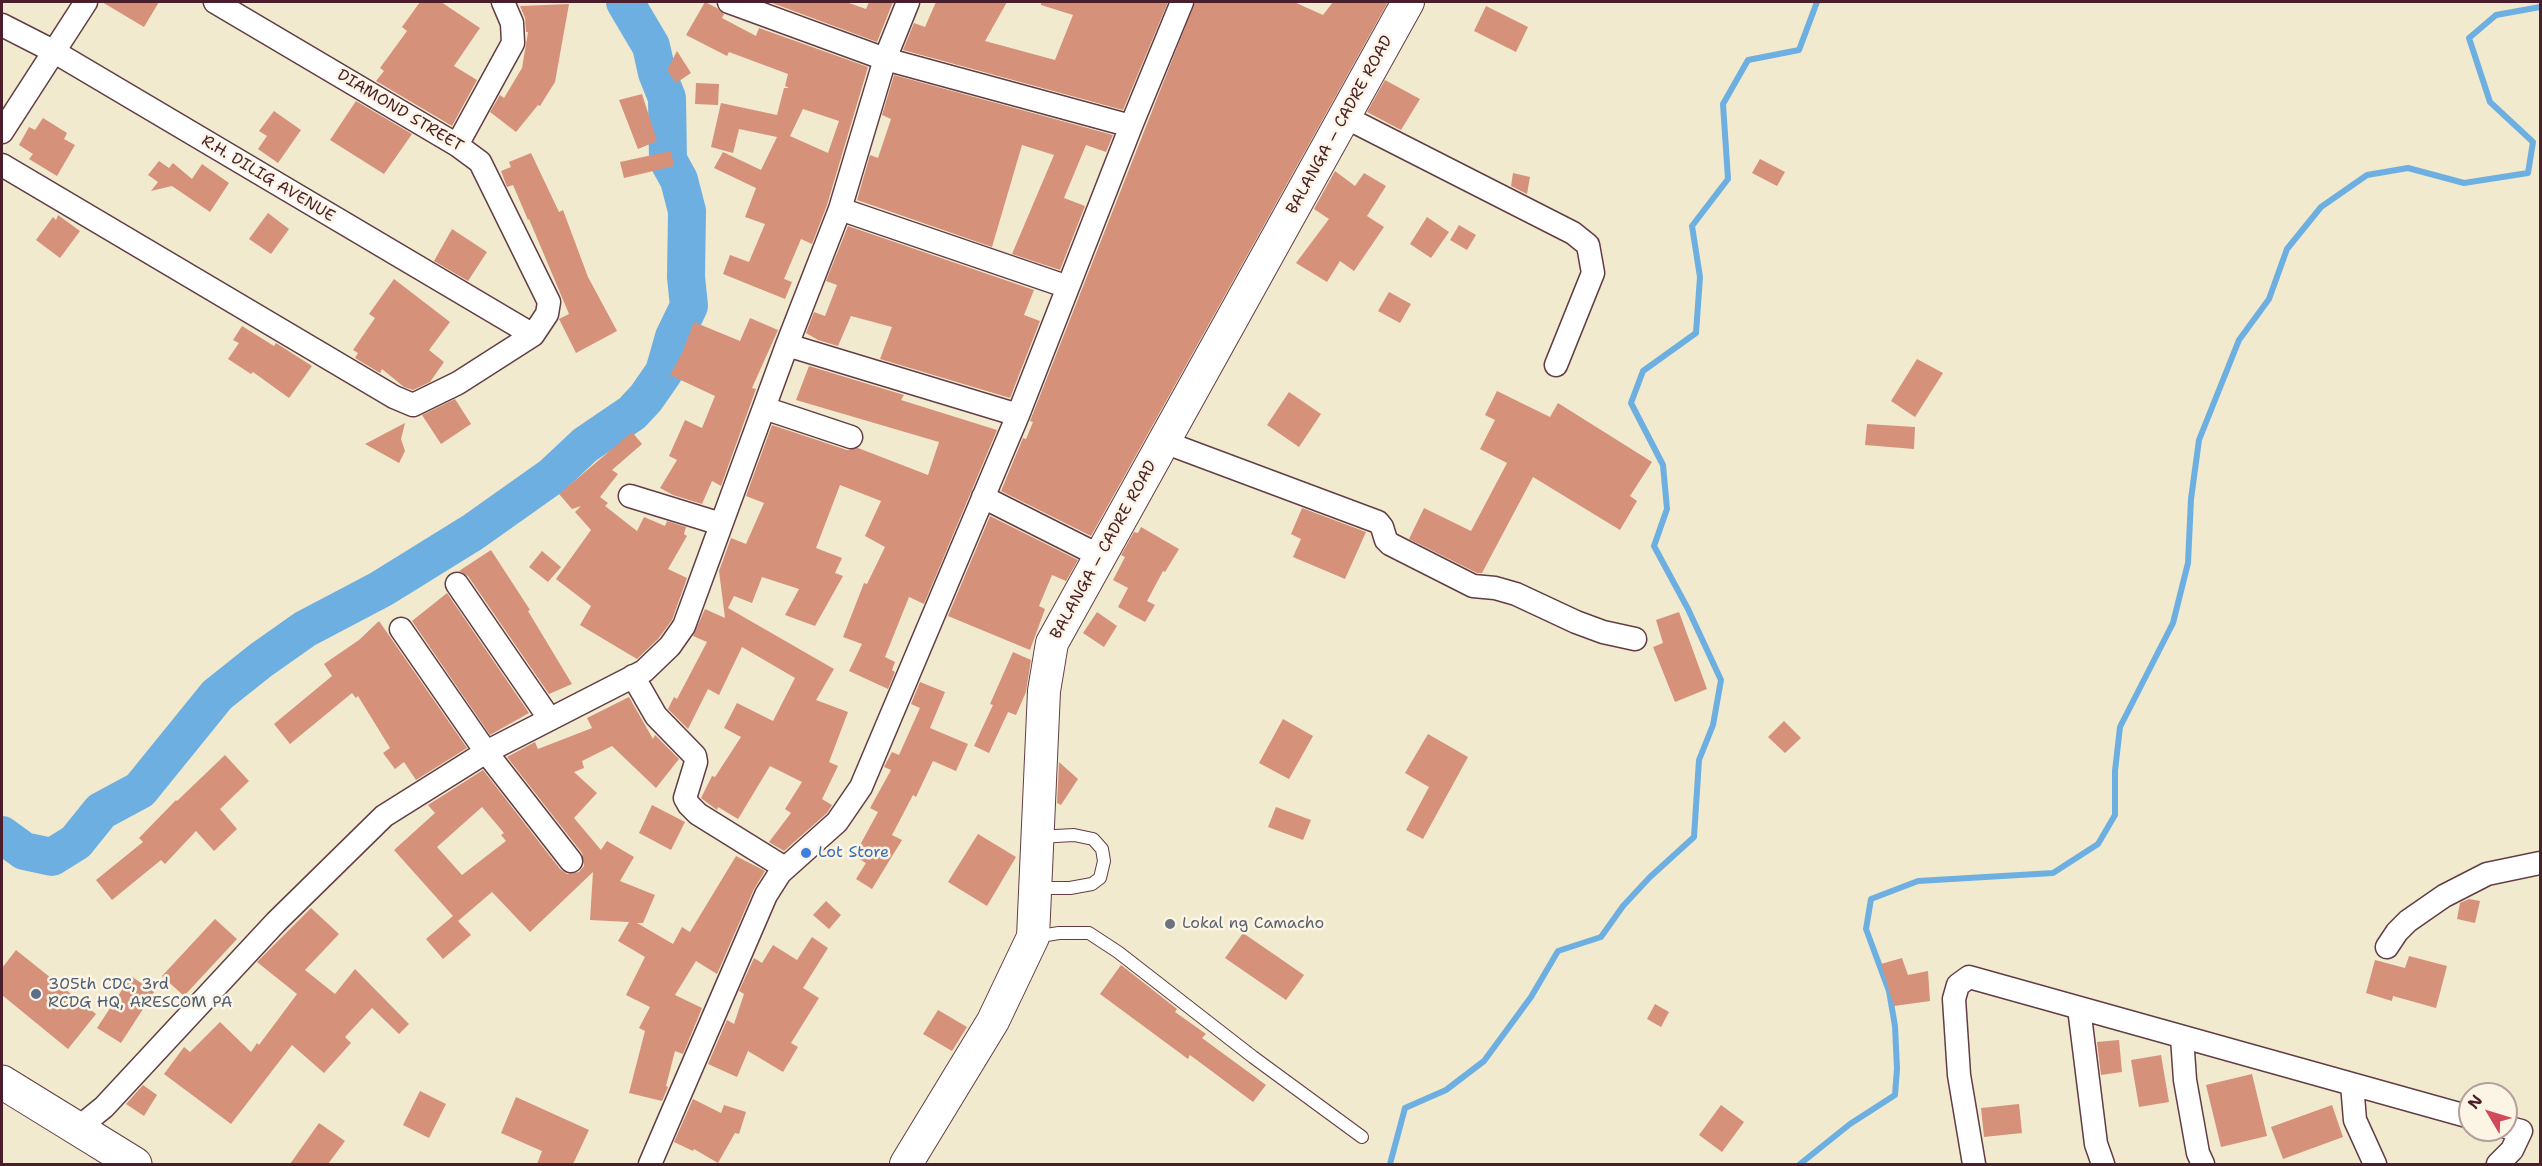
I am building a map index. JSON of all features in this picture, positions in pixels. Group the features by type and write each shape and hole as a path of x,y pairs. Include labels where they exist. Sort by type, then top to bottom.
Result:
{"main road":[{"path":"2,1082 135,1164"},
{"path":"2,1106 94,1164"}],"street":[{"path":"2,132 86,2"},
{"name":"DIAMOND STREET","path":"215,2 457,145 480,162 549,302 547,314 533,335"},
{"path":"457,145 513,43 512,23 503,2"},
{"path":"729,2 885,59 1131,126"},
{"path":"77,1129 104,1107 276,922 384,816 486,752 633,676 658,659 684,626 787,345 840,209 885,59 908,2"},
{"path":"650,1164 766,895 785,868 837,822 861,787 1018,415 1182,2"},
{"name":"BALANGA – CADRE ROAD","path":"906,1164 989,1029 1033,937 1044,691 1050,649 1408,2"},
{"name":"R.H. DILIG AVENUE","path":"2,26 53,51 533,335"},
{"path":"1345,117 1573,233 1588,245 1593,273 1556,365"},
{"path":"2,165 394,397 413,405 458,383 533,335"},
{"path":"840,209 1068,287"},
{"path":"787,345 1018,415"},
{"path":"764,408 851,437"},
{"path":"1164,442 1377,522 1390,544 1473,586 1495,588 1516,594 1576,622 1603,632 1635,639"},
{"path":"630,496 721,524"},
{"path":"983,497 1100,556"},
{"path":"457,584 549,718"},
{"path":"401,629 486,752 571,861"},
{"path":"633,676 656,716 695,756 696,762 685,798 689,805 698,814 785,868"},
{"path":"2387,947 2408,921 2444,896 2487,874 2541,863"},
{"path":"1974,1164 1959,1075 1954,999 1958,985 1969,977 2458,1114"},
{"path":"2079,1008 2096,1144 2103,1164"},
{"path":"2182,1037 2185,1080 2198,1153 2203,1164"},
{"path":"2352,1084 2355,1120 2375,1164"},
{"path":"2498,1164 2512,1150 2516,1142"}],"lane":[{"path":"1034,888 1070,888 1092,884 1100,878 1104,861 1102,849 1093,839 1074,835 1037,837"},
{"path":"1033,937 1059,933 1089,933 1118,952 1252,1057 1362,1137"}],"building":[{"path":"102,2 159,2 144,27"},
{"path":"420,2 441,2 480,28 454,66 477,80 452,126 376,81 384,71 380,68 407,31 402,27"},
{"path":"705,2 724,14 722,18 756,36 759,28 868,67 827,205 812,244 801,239 784,279 792,282 785,299 723,274 730,255 749,262 765,224 745,217 756,188 714,168 723,152 761,170 777,137 739,129 733,153 711,147 721,103 777,115 784,88 789,88 785,86 788,74 729,52 727,56 686,35","holes":["803,109 839,121 828,153 790,136"]},
{"path":"773,2 846,2 866,9 869,2 893,2 877,42"},
{"path":"936,2 1007,2 985,41 1055,60 1073,15 1041,5 1041,2 1168,2 1123,110 903,50 914,23 925,27"},
{"path":"1195,2 1294,2 1323,15 1333,2 1388,2 1091,536 1001,491 1023,438 1026,439 1033,422 1030,421"},
{"path":"569,4 555,82 540,106 538,105 516,132 490,112 500,95 504,98 522,68 528,32 526,32 525,18 520,6"},
{"path":"1486,6 1528,27 1516,52 1474,31"},
{"path":"677,51 691,73 676,83 667,70"},
{"path":"894,75 1113,135 1106,152 1086,145 1064,198 1085,206 1060,270 1012,254 1054,155 1022,145 992,247 857,200 870,155 878,158 891,119 882,115"},
{"path":"1385,80 1420,99 1401,130 1367,112"},
{"path":"696,83 719,84 718,105 695,104"},
{"path":"642,94 657,141 638,149 619,100"},
{"path":"356,101 412,134 384,174 330,140"},
{"path":"274,111 301,130 278,163 258,149 267,136 259,131"},
{"path":"43,118 67,133 64,139 75,145 57,176 29,159 33,154 19,145 29,127 35,130"},
{"path":"671,151 674,166 624,178 620,162"},
{"path":"531,153 559,212 563,210 588,277 617,331 576,353 559,319 569,314 513,185 507,187 501,171 511,167 509,162"},
{"path":"1760,159 1785,172 1777,186 1752,173"},
{"path":"159,161 169,168 173,163 192,179 202,164 229,183 210,212 172,186 151,191 158,182 148,175"},
{"path":"1335,171 1355,186 1364,173 1386,186 1367,216 1384,227 1354,271 1340,261 1327,282 1296,263 1329,219 1314,209"},
{"path":"1513,173 1530,177 1527,194 1511,186"},
{"path":"268,213 289,229 271,254 249,239"},
{"path":"58,215 80,231 60,258 36,240 53,217 56,220"},
{"path":"1427,217 1449,232 1431,258 1410,244"},
{"path":"1459,225 1476,235 1467,250 1450,240"},
{"path":"848,226 1034,290 1024,315 1040,321 1010,398 880,359 892,327 851,316 838,346 818,340 806,333 814,312 825,316 837,285 826,281"},
{"path":"452,229 487,252 468,281 434,261"},
{"path":"394,279 450,322 429,350 444,362 430,382 413,390 404,387 382,369 380,373 355,358 358,353 353,350 375,318 369,314"},
{"path":"1389,292 1411,304 1400,323 1378,311"},
{"path":"750,318 778,330 752,388 756,389 721,486 712,481 702,504 673,495 660,488 677,460 669,456 685,420 702,428 715,396 670,375 682,353 694,322 740,341"},
{"path":"242,326 274,346 276,343 312,366 289,398 253,372 251,374 228,359 239,343 233,340"},
{"path":"1917,359 1943,373 1915,417 1891,401"},
{"path":"809,366 904,395 901,400 997,430 924,604 909,597 885,657 895,662 892,670 895,672 888,689 849,671 862,644 843,637 864,583 867,584 885,547 865,536 881,501 840,485 816,548 842,558 835,573 843,576 815,626 785,615 799,589 762,577 752,603 734,596 728,608 834,669 816,700 848,712 829,762 838,766 822,799 832,805 827,813 784,851 769,842 791,813 785,809 802,782 770,766 738,819 718,807 717,810 701,798 712,776 715,777 741,737 724,728 737,703 773,721 795,678 742,647 719,695 708,689 688,729 668,709 674,697 677,699 707,642 693,636 705,609 725,618 719,571 731,538 746,544 764,503 746,496 772,425 847,450 858,448 928,475 939,442 796,400"},
{"path":"1497,391 1550,417 1558,403 1652,462 1630,496 1637,501 1620,530 1533,477 1482,573 1477,573 1409,539 1424,508 1471,531 1507,463 1480,449 1495,420 1485,415"},
{"path":"1289,392 1321,414 1299,447 1267,425"},
{"path":"455,399 471,424 441,444 422,415"},
{"path":"405,423 401,439 405,451 399,463 365,444"},
{"path":"1867,424 1915,427 1914,449 1865,445"},
{"path":"632,432 642,444 612,470 618,474 600,497 608,503 605,506 637,531 644,517 665,526 667,521 686,527 684,534 687,536 668,569 687,578 672,620 658,639 637,659 580,625 591,606 556,579 591,530 575,512 581,506 572,509 559,494"},
{"path":"1302,508 1366,532 1345,579 1293,557 1301,539 1291,534"},
{"path":"990,516 1078,560 1066,581 1052,575 1039,606 1045,609 1030,650 948,616"},
{"path":"1141,527 1179,549 1165,572 1163,571 1147,601 1155,605 1145,622 1118,607 1128,588 1113,580 1125,557 1121,555 1134,532 1138,533"},
{"path":"491,550 530,610 528,611 572,684 549,694 468,576 459,571"},
{"path":"542,551 561,567 548,582 529,567"},
{"path":"447,593 529,713 490,735 412,621"},
{"path":"1097,612 1117,626 1104,647 1083,633"},
{"path":"1679,612 1707,689 1675,702 1653,647 1663,643 1656,620"},
{"path":"379,621 467,748 416,780 404,762 395,769 383,753 390,748 358,696 356,698 352,693 290,744 274,724 332,676 324,664 359,640"},
{"path":"1013,652 1031,660 1026,692 1016,715 1008,712 989,753 974,746 993,705 990,704"},
{"path":"920,682 945,692 930,728 968,744 956,771 933,761 916,797 913,795 892,835 902,840 872,889 856,879 866,863 854,856 878,812 870,808 891,770 884,767 892,752 899,755 920,708 911,704"},
{"path":"629,697 653,739 655,735 679,759 656,788 612,746 582,761 584,768 574,772 597,793 574,818 601,850 607,841 634,857 620,881 655,895 643,923 637,923 673,944 682,927 690,932 736,856 765,871 754,889 717,974 696,961 675,995 702,1008 683,1054 675,1051 666,1086 668,1087 662,1101 629,1093 645,1031 639,1028 650,1007 626,995 645,957 618,941 629,922 590,920 593,872 530,932 492,892 458,921 471,935 443,959 426,939 453,916 394,850 435,813 428,805 483,770 560,869 567,874 579,872 584,866 582,853 507,757 535,742 538,749 592,728 587,718","holes":["482,807 504,833 501,835 506,841 462,875 437,847"]},
{"path":"1283,719 1313,736 1289,779 1259,763"},
{"path":"1784,721 1801,738 1785,753 1768,737"},
{"path":"1428,734 1468,757 1423,839 1406,830 1429,787 1405,773"},
{"path":"225,755 249,781 220,809 237,829 214,851 196,831 165,864 161,860 112,900 96,880 143,842 139,838"},
{"path":"1059,762 1078,779 1061,805 1057,803"},
{"path":"652,805 685,822 671,850 639,833"},
{"path":"1276,807 1311,820 1303,840 1268,827"},
{"path":"978,834 1016,857 987,906 948,882"},
{"path":"2469,899 2480,901 2475,923 2457,919 2460,903"},
{"path":"826,901 841,915 829,929 813,915"},
{"path":"311,908 339,934 305,970 335,994 355,969 409,1024 399,1034 372,1008 345,1037 351,1043 324,1073 292,1045 231,1124 164,1074 184,1047 190,1052 220,1022 251,1052 257,1043 259,1045 297,994 257,962"},
{"path":"215,919 237,939 184,996 162,976"},
{"path":"1243,933 1304,975 1286,1000 1225,958"},
{"path":"812,937 828,948 803,988 819,998 791,1043 798,1047 783,1072 748,1051 737,1077 708,1064 727,1020 734,1024 744,994 739,991 754,958 762,963 773,945 797,960"},
{"path":"16,950 96,1014 68,1049 2,995 2,968"},
{"path":"2409,956 2447,966 2436,1008 2393,996 2392,1001 2366,993 2375,960 2405,968"},
{"path":"1902,958 1908,975 1928,971 1930,1001 1894,1006 1881,964"},
{"path":"1121,965 1177,1009 1175,1012 1206,1034 1202,1038 1266,1085 1253,1102 1190,1055 1188,1059 1100,994"},
{"path":"131,976 154,992 121,1043 97,1028"},
{"path":"1655,1004 1669,1012 1661,1027 1647,1019"},
{"path":"938,1010 967,1027 952,1051 923,1034"},
{"path":"2119,1040 2122,1072 2101,1075 2097,1042"},
{"path":"2161,1055 2169,1102 2139,1107 2131,1060"},
{"path":"2252,1074 2267,1136 2221,1147 2206,1085"},
{"path":"143,1085 157,1095 144,1116 126,1104"},
{"path":"420,1091 446,1104 429,1138 403,1125"},
{"path":"516,1097 589,1130 573,1164 537,1164 542,1151 501,1133"},
{"path":"693,1099 721,1113 724,1105 746,1112 739,1134 735,1133 718,1163 694,1149 693,1151 674,1142"},
{"path":"2019,1104 2022,1133 1984,1137 1981,1108"},
{"path":"1721,1105 1744,1122 1722,1152 1699,1135"},
{"path":"2332,1105 2343,1137 2283,1159 2271,1127"},
{"path":"319,1123 345,1141 328,1164 290,1164"}],"waterway":[{"path":"2,835 24,851 52,857 76,842 101,811 140,790 217,695 261,660 305,629 381,589 473,532 552,476 585,445 632,413 646,398 664,372 674,337 689,306 686,277 687,211 679,180 668,160 667,98 657,73 651,46 625,2"},
{"path":"1390,1164 1405,1108 1446,1090 1484,1061 1531,997 1558,951 1601,937 1623,906 1650,877 1694,837 1699,760 1713,725 1721,680 1688,609 1654,546 1667,509 1663,465 1631,403 1643,371 1696,333 1700,277 1692,226 1728,179 1723,104 1748,60 1799,50 1817,2"},
{"path":"1800,1164 1850,1124 1895,1095 1897,1069 1895,1026 1889,991 1866,929 1871,899 1918,881 2053,873 2098,844 2115,815 2115,771 2120,727 2173,623 2188,563 2191,499 2199,440 2239,340 2269,299 2287,249 2321,207 2367,175 2408,168 2464,183 2528,173 2533,142 2490,102 2469,38 2496,15 2540,7"}],"place":[{"name":"Lot Store","path":"806,853"},
{"name":"Lokal ng Camacho","path":"1170,924"},
{"name":"305th CDC, 3rd RCDG HQ, ARESCOM PA","path":"36,994"}]}
